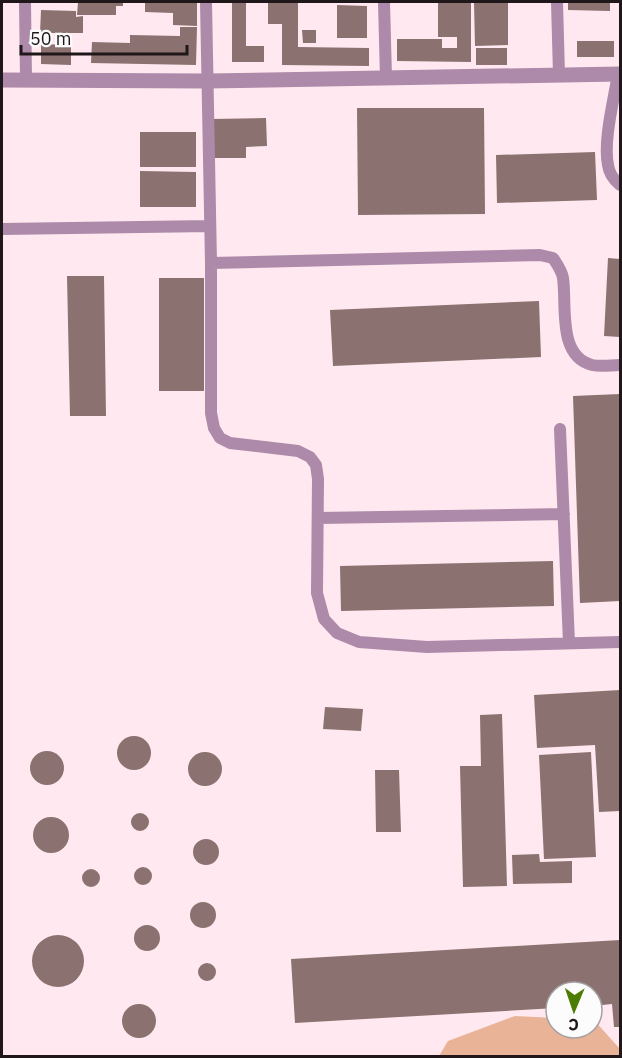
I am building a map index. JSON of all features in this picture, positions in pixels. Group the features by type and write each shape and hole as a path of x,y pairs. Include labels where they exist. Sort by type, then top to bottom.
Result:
{"street":[{"path":"2,80 207,81 619,74"}],"lane":[{"path":"25,2 26,79"},
{"path":"206,2 211,263 211,413 214,428 220,438 231,443 298,451 310,457 316,465 318,479 317,593 324,619 337,633 360,642 427,647 621,642"},
{"path":"384,2 386,78"},
{"path":"557,2 559,75"},
{"path":"619,74 606,152 608,168 621,185"},
{"path":"2,229 210,226"},
{"path":"211,263 540,255 553,258 563,276 567,333 572,350 580,359 593,365 621,365"},
{"path":"560,429 570,643"},
{"path":"318,518 564,514"}],"shaded area":[{"path":"515,1016 544,1017 544,1040 604,1040 604,1031 620,1049 620,1056 439,1056 448,1041"}],"building":[{"path":"78,2 123,2 123,6 116,6 116,15 77,15"},
{"path":"145,2 197,2 197,26 173,25 173,13 145,12"},
{"path":"232,2 246,2 246,46 264,46 264,62 232,62"},
{"path":"268,2 298,2 298,47 369,48 369,66 282,65 282,24 268,24"},
{"path":"438,2 471,2 471,62 397,61 397,39 442,39 442,48 457,48 457,37 438,37"},
{"path":"474,2 508,2 508,45 475,46"},
{"path":"568,2 610,2 610,11 568,10"},
{"path":"337,5 367,6 367,38 337,38"},
{"path":"41,10 76,11 76,17 83,16 83,33 40,33"},
{"path":"180,27 197,27 196,65 91,63 92,42 130,43 130,35 180,36"},
{"path":"302,30 316,30 316,43 303,43"},
{"path":"577,41 614,41 614,57 577,57"},
{"path":"41,44 71,45 71,65 41,64"},
{"path":"476,48 507,48 507,65 476,65"},
{"path":"357,108 484,108 485,214 358,215"},
{"path":"266,118 267,146 246,147 246,158 212,158 211,119"},
{"path":"140,132 196,132 196,167 140,167"},
{"path":"595,152 597,200 497,203 496,155"},
{"path":"140,171 196,172 196,207 140,207"},
{"path":"608,258 620,259 620,337 604,336"},
{"path":"67,276 104,276 106,416 70,416"},
{"path":"159,278 204,278 204,391 159,391"},
{"path":"539,301 541,357 333,366 330,310"},
{"path":"620,394 620,601 580,603 573,396"},
{"path":"553,561 554,606 341,611 340,566"},
{"path":"620,690 620,811 599,812 595,745 537,748 534,695"},
{"path":"325,707 363,709 361,731 323,729"},
{"path":"502,714 507,886 463,887 460,766 481,766 480,715"},
{"path":"134,736 146,741 151,753 146,765 134,770 122,765 117,753 122,741"},
{"path":"47,751 59,756 64,768 59,780 47,785 35,780 30,768 35,756"},
{"path":"205,752 217,757 222,769 217,781 205,786 193,781 188,769 193,757"},
{"path":"591,752 596,857 544,859 539,755"},
{"path":"375,770 399,770 401,832 376,832"},
{"path":"136,813 144,813 149,818 147,829 136,831 131,826 131,818"},
{"path":"51,817 64,822 69,835 64,848 51,853 38,848 33,835 38,822"},
{"path":"206,839 215,843 219,852 215,861 206,865 197,861 193,852 197,843"},
{"path":"539,854 540,862 572,861 572,883 513,884 512,855"},
{"path":"139,867 147,867 152,872 150,883 139,885 134,880 134,872"},
{"path":"87,869 95,869 100,874 98,885 87,887 82,882 82,874"},
{"path":"203,902 212,906 216,915 212,924 203,928 194,924 190,915 194,906"},
{"path":"147,925 156,929 160,938 156,947 147,951 138,947 134,938 138,929"},
{"path":"58,935 72,939 80,947 84,961 80,975 72,983 58,987 44,983 36,975 32,961 36,947 44,939"},
{"path":"620,940 620,1027 614,1027 612,1004 604,1005 604,980 544,980 544,1009 295,1023 291,959"},
{"path":"203,963 211,963 216,968 214,979 203,981 198,976 198,968"},
{"path":"139,1004 151,1009 156,1021 151,1033 139,1038 127,1033 122,1021 127,1009"}]}
